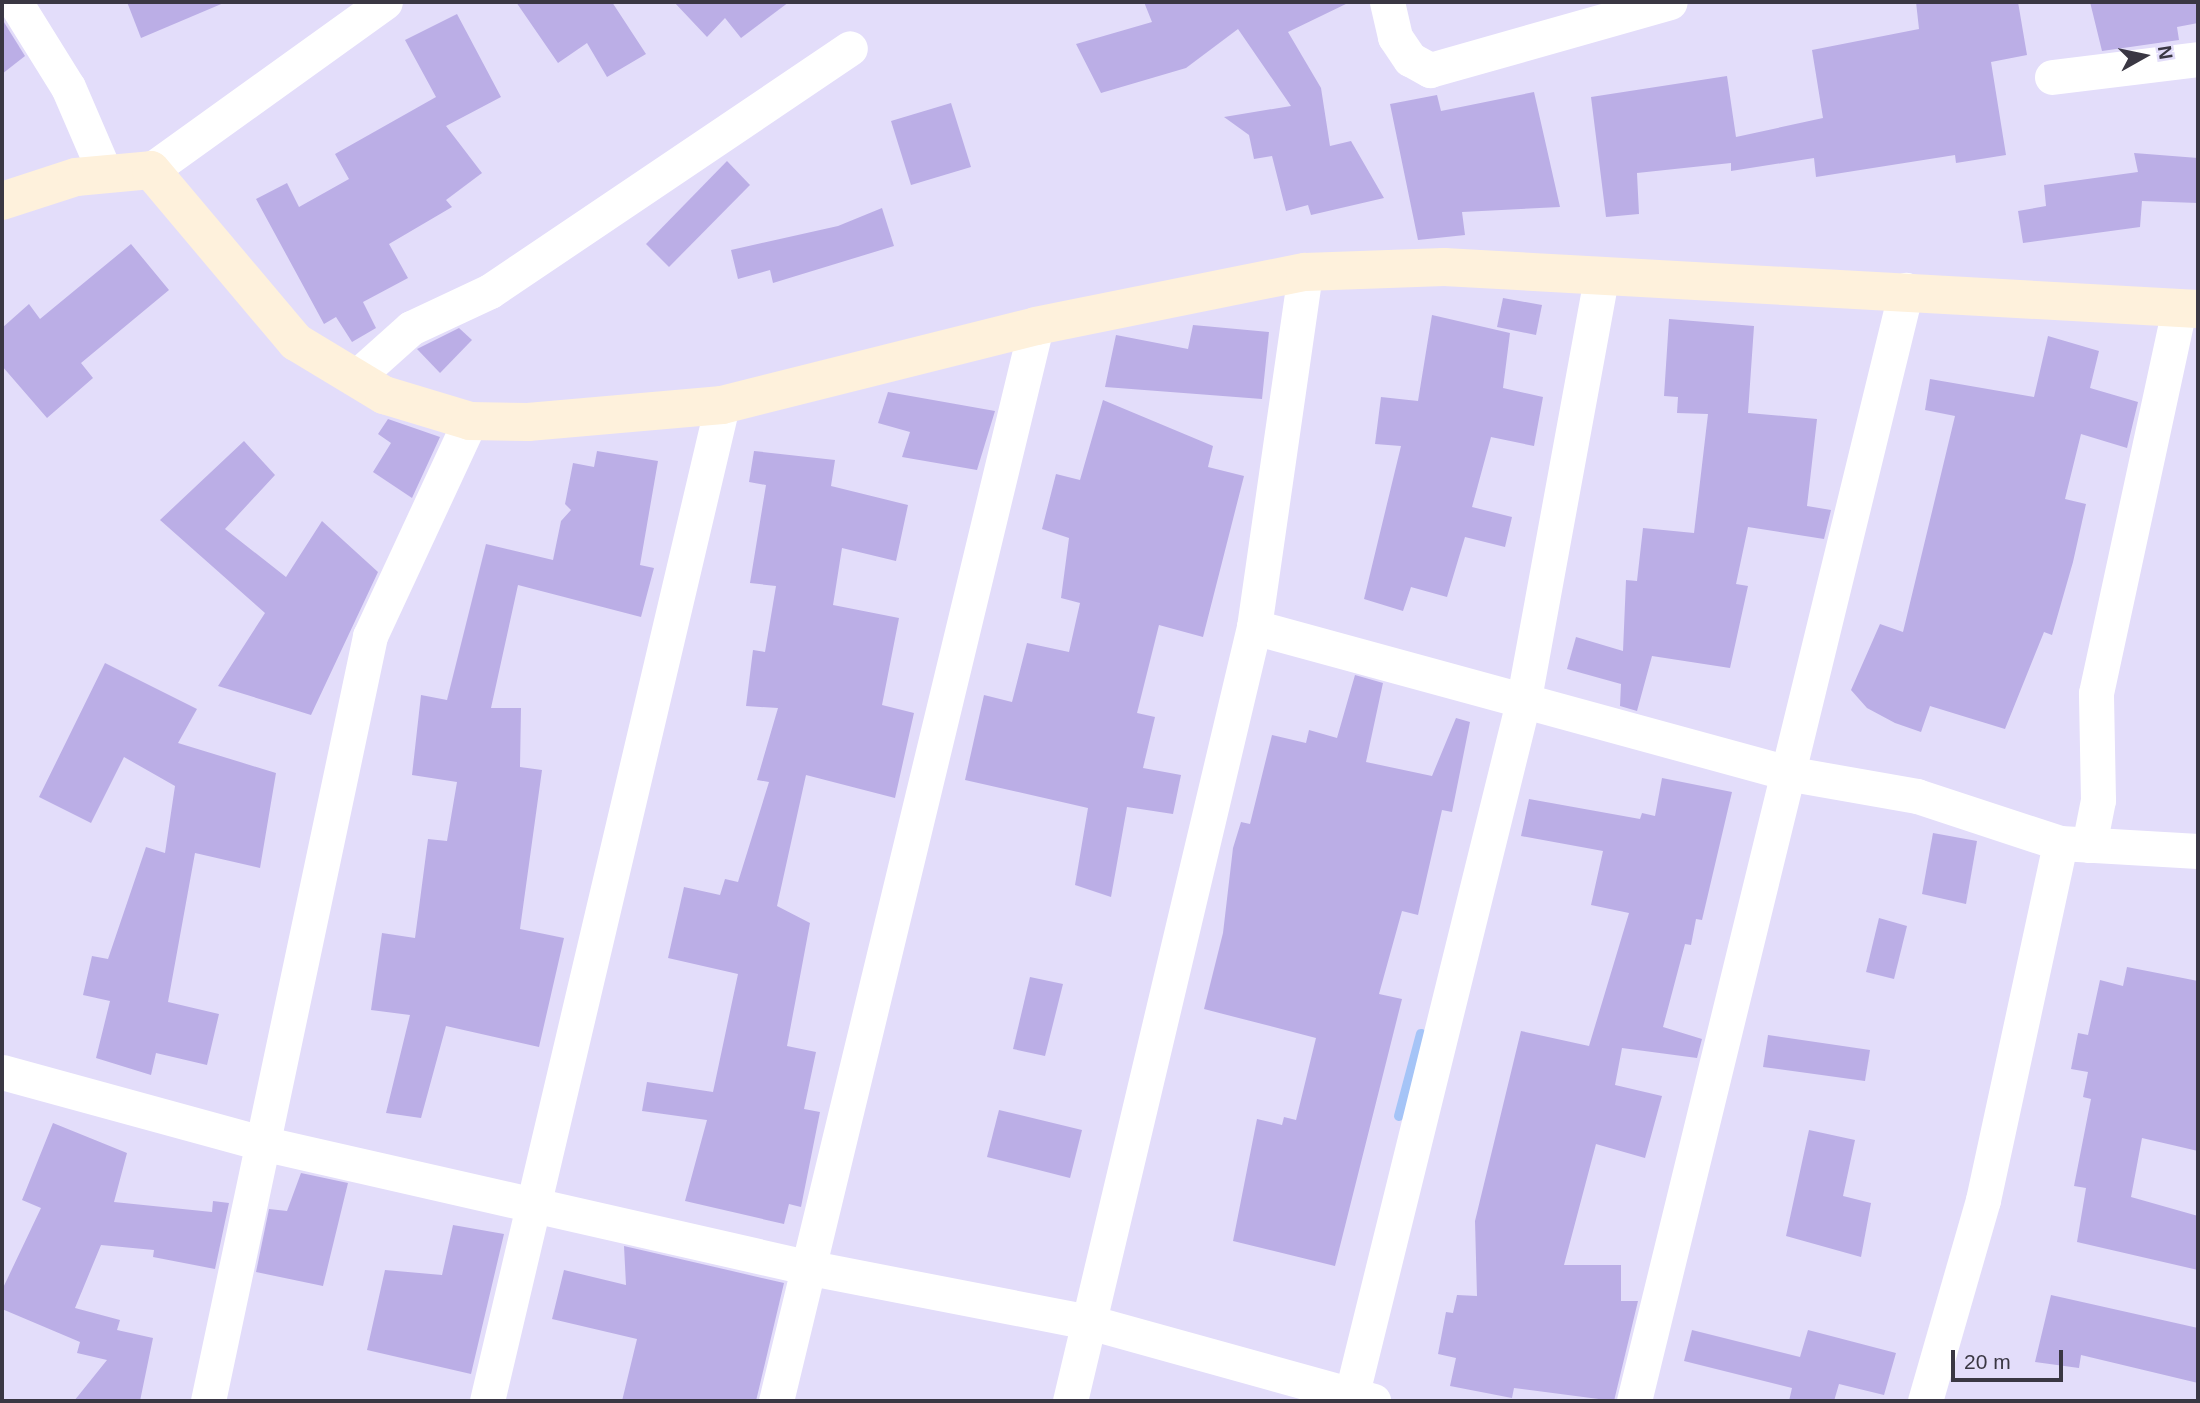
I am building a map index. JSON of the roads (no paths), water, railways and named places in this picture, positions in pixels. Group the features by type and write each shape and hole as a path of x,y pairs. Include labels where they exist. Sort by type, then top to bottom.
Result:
{"main road":[{"path":"2,201 105,173 151,170 296,342 384,395 470,421 528,422 722,405 1036,326 1305,272 1444,267 1601,277 1906,290 2189,309"}],"street":[{"path":"15,2 79,107 105,173"},
{"path":"1387,2 1395,37 1410,59 1430,70 1670,2"},
{"path":"151,170 375,4"},
{"path":"355,378 411,328 490,291 850,48"},
{"path":"2052,77 2198,59"},
{"path":"1070,1401 1254,627 1305,272"},
{"path":"2,1072 267,1144 533,1200 806,1268 1089,1322 1358,1399 1524,698 1601,277"},
{"path":"1634,1401 1792,774 1906,290"},
{"path":"1925,1401 1983,1200 2075,844 2098,800 2096,693 2189,309"},
{"path":"776,1401 806,1268 1036,326"},
{"path":"487,1401 722,405"},
{"path":"208,1401 267,1144 318,862 370,636 470,421"},
{"path":"1254,627 1524,698 1792,774 1917,796 2075,844 2198,851"}],"waterway":[{"path":"1399,1116 1421,1034"}]}
